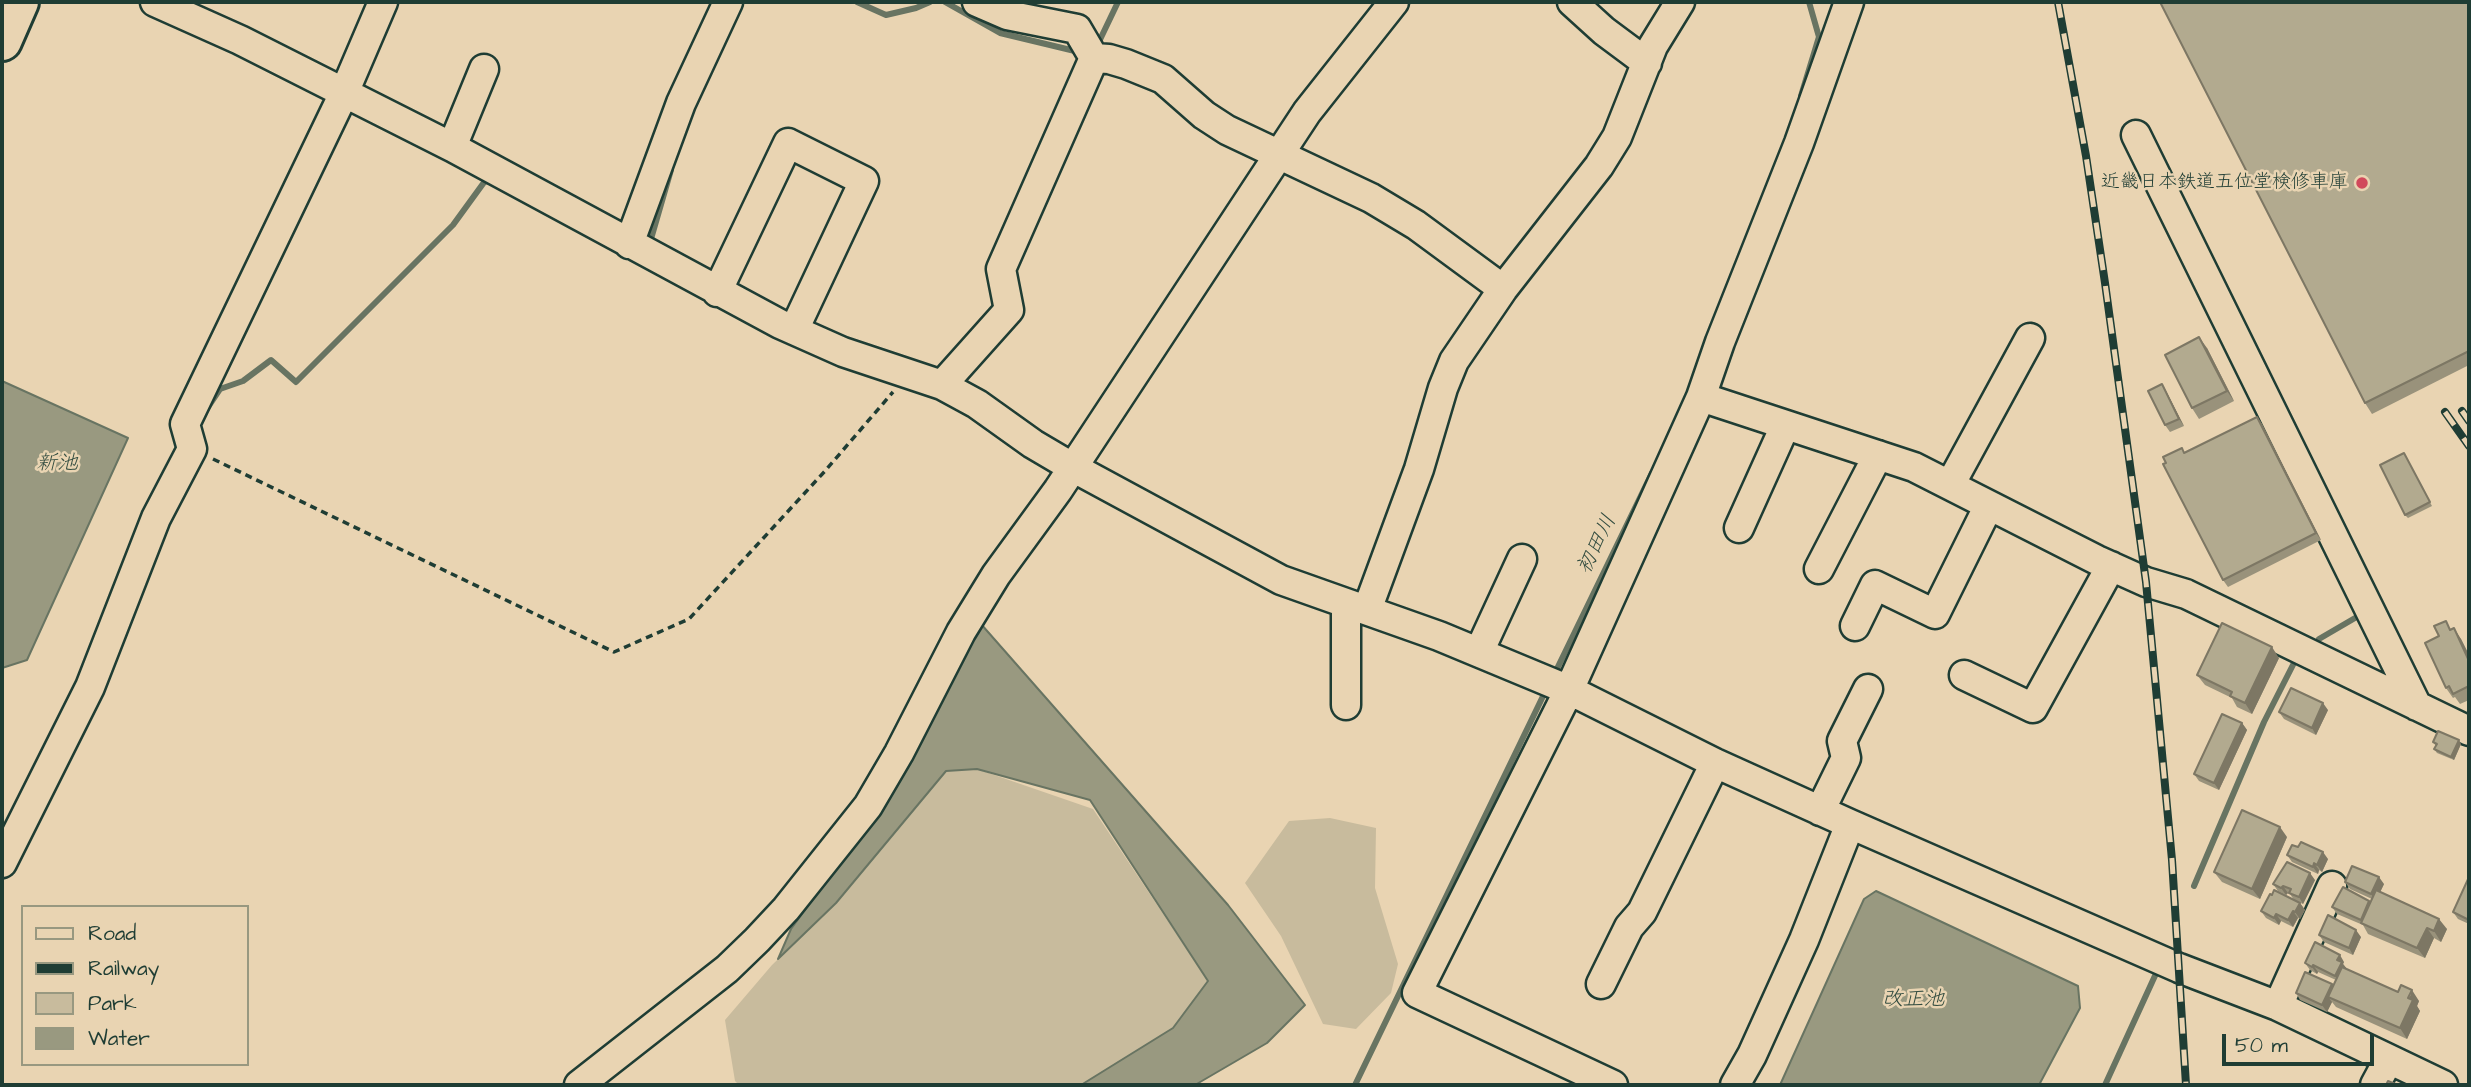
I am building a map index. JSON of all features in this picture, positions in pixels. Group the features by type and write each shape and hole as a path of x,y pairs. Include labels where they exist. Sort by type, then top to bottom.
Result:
{"highway":[{"path":"2,41 19,2"}],"street":[{"path":"155,2 240,40 452,147 717,292 793,330 844,352 943,385 977,404 1033,444 1072,467 1281,580 1479,652 1557,685 1820,811 2179,968 2278,1006 2443,1085"},
{"path":"2,863 90,687 156,518 192,449 185,424 344,93 383,2"},
{"path":"635,247 690,82 728,2"},
{"path":"977,2 1007,15 1077,29 1094,58 1126,64 1163,79 1215,123 1371,198 1416,225 1503,289"},
{"path":"579,1085 727,969 786,909 868,806 978,603 1072,467 1278,155 1330,81 1394,2"},
{"path":"1572,2 1604,31 1647,63"},
{"path":"1346,705 1356,607 1419,469 1443,388 1454,361 1503,289 1599,166 1617,137 1664,25 1680,2"},
{"path":"1613,1085 1417,993 1557,685 1701,397 1799,143 1849,2"},
{"path":"943,385 1009,310 1001,269 1094,58"},
{"path":"452,147 484,69"},
{"path":"2136,135 2417,706"},
{"path":"717,292 788,143 864,181 793,330"},
{"path":"1950,485 2030,338"},
{"path":"1701,397 1914,467 2111,566 2146,582 2186,594 2469,732"},
{"path":"1739,528 1785,426"},
{"path":"1819,569 1878,455"},
{"path":"1855,626 1875,585 1935,614 1989,505"},
{"path":"1479,652 1522,559"},
{"path":"1964,675 2033,708 2111,566"},
{"path":"1820,811 1846,758 1842,740 1868,689"},
{"path":"1601,984 1629,927 1642,912 1716,762"},
{"path":"1735,1085 1752,1055 1804,940 1850,824"},
{"path":"2278,1006 2332,886"},
{"path":"2375,1085 2389,1059"}],"path":[{"path":"192,449 614,652 689,620 825,471 908,374"}],"green space":[{"path":"977,769 1093,809 1208,981 1173,1028 1081,1085 739,1085 735,1081 725,1020 772,965 836,903 946,771"},
{"path":"1330,818 1376,828 1375,888 1398,964 1391,993 1356,1029 1323,1024 1281,936 1245,883 1289,821"}],"water":[{"name":"新池","path":"2,381 128,438 27,660 2,668"},
{"path":"981,624 1228,905 1305,1005 1267,1043 1195,1085 1081,1085 1173,1028 1208,981 1090,800 977,769 946,771 836,903 778,959 791,929 899,782"},
{"name":"改正池","path":"1876,891 2078,986 2080,1008 2039,1085 1780,1085 1864,899"}],"building":[{"name":"近畿日本鉄道五位堂検修車庫","path":"2160,2 2469,2 2469,351 2365,403"},
{"path":"2199,337 2227,391 2192,408 2165,355"},
{"path":"2162,384 2179,419 2165,425 2148,391"},
{"path":"2257,417 2316,533 2223,580 2163,464 2166,463 2163,457 2182,448 2184,453"},
{"path":"2404,453 2430,502 2405,515 2380,465"},
{"path":"2446,621 2450,630 2454,628 2469,661 2469,686 2453,694 2449,686 2446,688 2425,643 2439,636 2434,626"},
{"path":"2222,623 2272,647 2245,703 2230,696 2232,692 2197,675"},
{"path":"2291,688 2323,703 2312,728 2279,712"},
{"path":"2222,714 2242,723 2214,783 2194,774"},
{"path":"2438,731 2459,740 2451,757 2434,749 2437,744 2433,742"},
{"path":"2242,810 2280,827 2252,889 2214,872"},
{"path":"2301,842 2323,852 2317,865 2314,863 2313,867 2287,855 2292,845 2298,847"},
{"path":"2287,862 2310,873 2299,897 2289,893 2291,889 2273,884"},
{"path":"2352,866 2379,877 2371,894 2345,882"},
{"path":"2469,877 2469,920 2453,912"},
{"path":"2343,887 2369,901 2361,920 2332,907"},
{"path":"2274,890 2300,903 2288,920 2276,914 2274,918 2261,911"},
{"path":"2376,890 2439,919 2434,931 2427,928 2417,948 2361,923"},
{"path":"2328,915 2356,930 2349,948 2319,935"},
{"path":"2315,942 2340,955 2337,960 2342,962 2335,976 2305,963"},
{"path":"2342,967 2398,992 2401,985 2412,990 2408,998 2413,1000 2400,1028 2328,997"},
{"path":"2305,972 2332,984 2322,1005 2296,993"}],"waterway":[{"path":"857,2 886,15 930,2"},
{"path":"945,2 1000,33 1079,52"},
{"path":"1096,48 1118,2"},
{"name":"初田川","path":"1801,96 1819,37 1809,2"},
{"path":"647,241 651,239 671,170"},
{"path":"206,410 220,389 243,381 271,360 296,382 453,225 485,181 492,182"},
{"name":"初田川","path":"1553,677 1652,473"},
{"path":"2319,639 2355,618"},
{"path":"2194,886 2264,722 2298,655"},
{"name":"初田川","path":"1355,1085 1546,690"},
{"path":"2105,1085 2159,967"}],"railway":[{"path":"2058,2 2086,156 2146,582 2172,860 2186,1085"},
{"path":"2462,411 2469,421"},
{"path":"2445,412 2469,446"}],"place":[{"name":"近畿日本鉄道五位堂検修車庫","path":"2362,183"}]}
